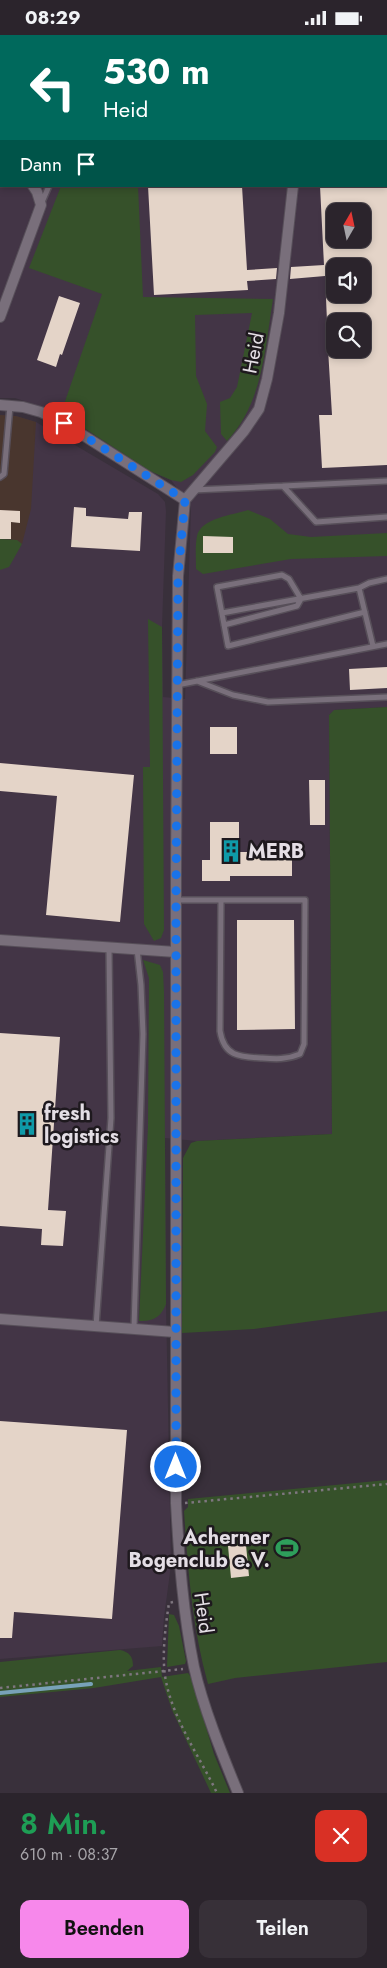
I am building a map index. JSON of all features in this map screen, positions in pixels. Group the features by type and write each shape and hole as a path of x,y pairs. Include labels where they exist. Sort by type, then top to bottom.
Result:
{"street":[{"path":"0,317 41,205 38,192 34,187"},
{"name":"Heid","path":"238,1793 215,1734 195,1668 184,1599 176,1503 178,576 185,500 244,431 259,409 267,379 279,313 293,187"},
{"path":"5,405 41,412 64,423 185,500"},
{"path":"0,940 176,952"},
{"path":"0,1319 176,1332"}],"lane":[{"path":"41,205 49,187"},
{"path":"0,477 4,474 5,405"},
{"path":"193,491 387,481"},
{"path":"283,486 316,522 387,517"},
{"path":"301,599 289,579 282,575 217,587 228,646 365,612"},
{"path":"222,613 360,588 369,583 387,579"},
{"path":"360,588 373,646"},
{"path":"224,625 298,606 301,599"},
{"path":"178,685 387,643"},
{"path":"197,681 233,695 268,702 387,697"},
{"path":"176,900 305,900 304,1044 300,1054 287,1060 238,1057 229,1051 222,1042 220,1031 221,901"},
{"path":"96,1326 111,1118 109,947"},
{"path":"134,1329 143,1034 142,985 137,949"}],"path":[{"path":"176,1503 387,1483"},
{"path":"184,1599 169,1603 166,1621 165,1670 168,1688 179,1717 217,1793"},
{"path":"0,1688 195,1668"}],"shaded area":[{"path":"0,187 387,187 387,707 335,710 329,715 332,1134 197,1141 165,1138 171,1565 162,1646 0,1659 0,415 16,416 36,422 158,494 165,502 162,627 163,697 185,699 191,507 171,480 150,471 61,413 15,398 0,398"},
{"path":"0,415 16,416 36,422 31,509 22,544 17,540 0,539"}],"green space":[{"path":"61,187 138,187 143,297 273,299 264,355 255,392 239,426 227,441 221,434 220,402 230,398 237,387 252,313 195,315 196,376 207,404 205,431 217,447 215,452 193,475 181,482 150,471 61,413 102,294 29,268"},
{"path":"248,510 270,519 288,534 311,537 387,533 387,556 291,559 203,574 196,569 196,544 200,530 211,521"},
{"path":"0,539 17,540 22,544 9,567 0,570"},
{"path":"148,619 162,627 164,930 161,938 154,941 144,924 143,767 150,767"},
{"path":"387,707 387,1311 254,1329 182,1333 183,1158 191,1143 197,1141 332,1134 329,715 334,710"},
{"path":"143,960 160,965 163,972 166,1304 156,1318 139,1321 148,1126 149,978"},
{"name":"Acherner Bogenclub e.V.","path":"387,1480 387,1662 235,1678 208,1684 194,1620 189,1577 184,1511 188,1507 188,1499"},
{"path":"169,1614 174,1615 179,1626 186,1661 185,1664 167,1667"},
{"path":"120,1650 128,1653 132,1660 133,1666 127,1671 161,1667 162,1677 188,1673 191,1677 214,1754 230,1793 211,1793 172,1710 161,1677 94,1688 0,1697 0,1662"}],"building":[{"path":"148,187 242,187 247,270 277,268 276,279 247,281 248,290 154,295"},
{"path":"320,187 387,187 387,465 322,468 319,415 332,415 329,358 371,358 371,313 327,313 326,303 371,303 371,258 326,258 326,298 325,276 290,279 291,267 324,265"},
{"path":"59,296 80,303 56,367 37,360"},
{"path":"74,507 86,508 86,516 128,519 129,512 142,512 140,551 71,547"},
{"path":"0,510 20,511 20,523 11,522 11,539 0,539"},
{"path":"203,536 233,537 233,553 203,553"},
{"path":"387,667 387,688 350,690 349,669"},
{"path":"210,727 237,727 237,754 210,754"},
{"path":"0,763 134,775 120,922 46,915 57,796 0,791"},
{"path":"309,780 325,780 325,825 310,825"},
{"name":"MERB","path":"210,822 239,822 239,852 292,852 292,876 230,876 230,881 202,881 202,860 210,860"},
{"path":"237,920 294,920 295,1029 237,1030"},
{"name":"fresh logistics","path":"0,1033 60,1037 48,1210 66,1211 63,1246 41,1245 42,1229 0,1226"},
{"path":"0,1421 127,1430 112,1619 14,1612 12,1638 0,1638"},
{"path":"246,1545 249,1576 231,1578 228,1546"}],"waterway":[{"path":"0,1693 91,1684"}],"place":[{"name":"MERB","path":"231,851"},
{"name":"fresh logistics","path":"27,1124"},
{"name":"Acherner Bogenclub e.V.","path":"287,1548"}],"route":[{"path":"64,423 185,500 178,576 176,1467"}]}
